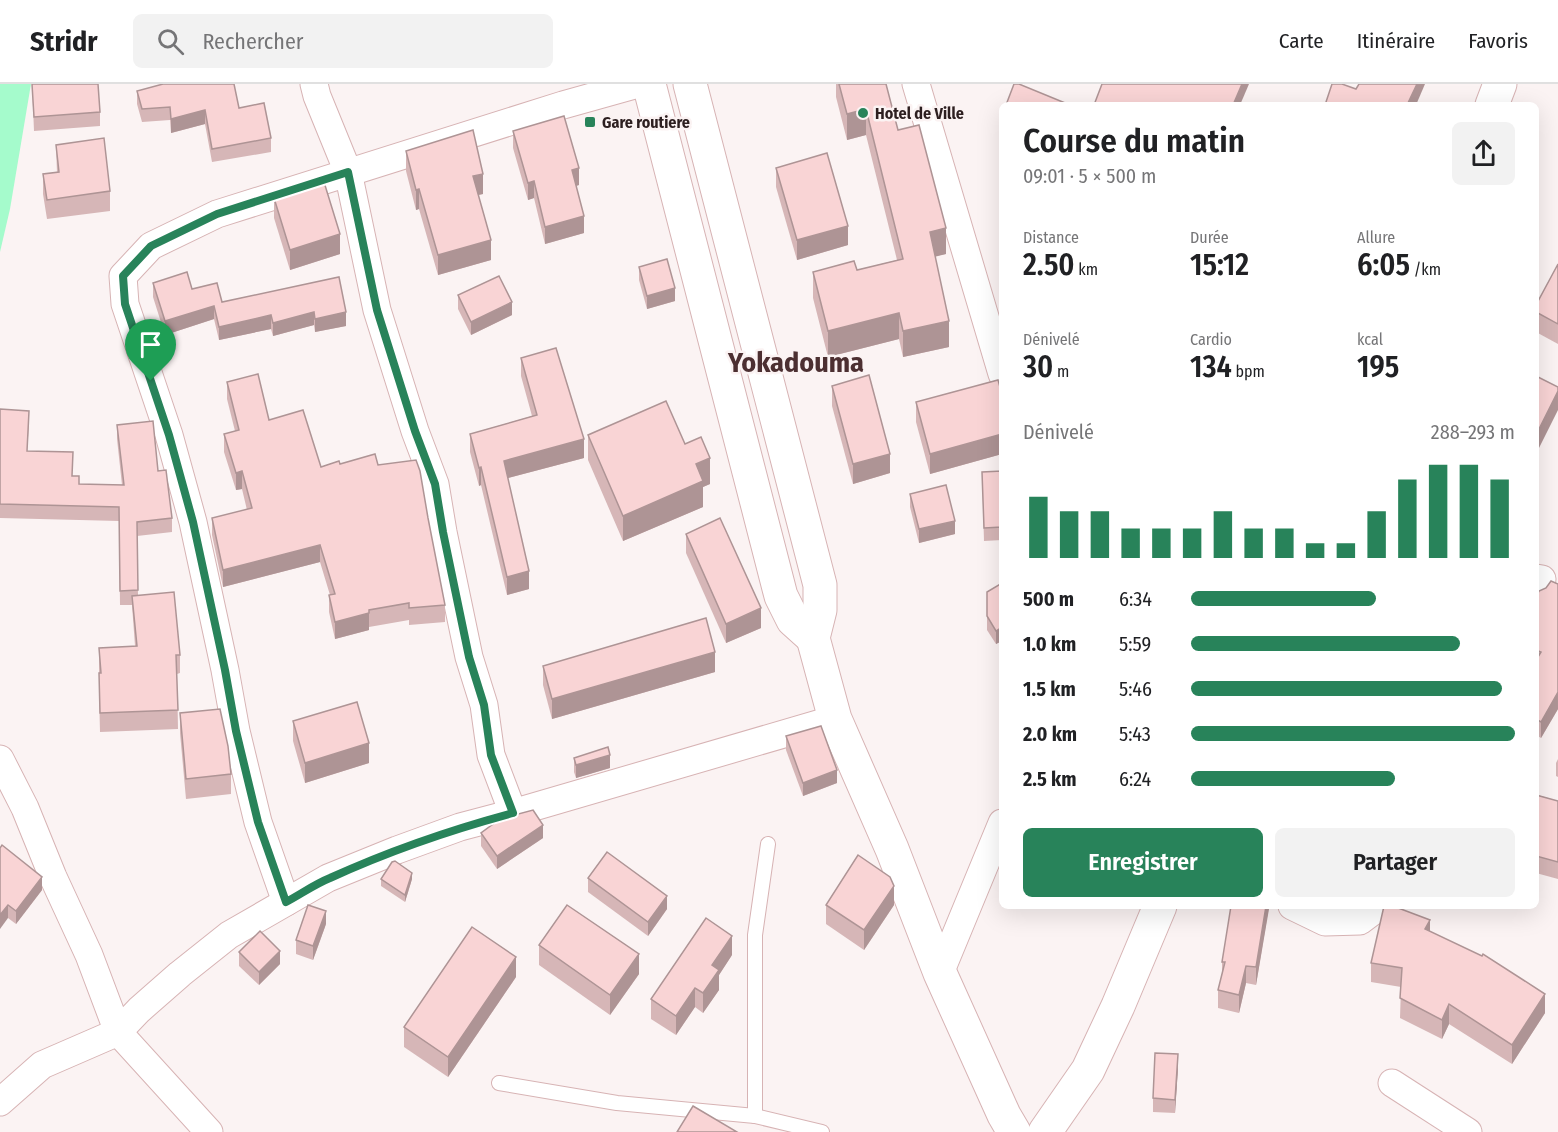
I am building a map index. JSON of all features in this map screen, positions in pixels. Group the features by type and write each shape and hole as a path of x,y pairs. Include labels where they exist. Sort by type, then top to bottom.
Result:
{"main road":[{"path":"649,84 781,596 793,620 813,638"},
{"path":"690,84 820,585 820,610 813,638 835,719 892,849 940,973 1004,1115 1014,1132"},
{"path":"1045,1132 1088,1070 1159,909"}],"street":[{"path":"314,84 348,172 377,310 415,431 435,484 469,657 484,705 491,755 513,813"},
{"path":"286,902 258,822 236,731 193,522 169,435 125,304 123,276 151,246 217,214 638,84"},
{"path":"916,84 999,364"},
{"path":"0,1102 42,1065 118,1032 180,974 229,935 328,878 460,827 835,719"},
{"path":"0,759 25,808 53,877 89,955 118,1032 209,1132"},
{"path":"940,973 999,830"},
{"path":"1298,909 1325,922 1360,921 1376,909"},
{"path":"1392,1083 1468,1132"}],"lane":[{"path":"755,1116 755,935 768,843"},
{"path":"499,1083 616,1103 755,1116 822,1132"}],"green space":[{"path":"0,84 31,84 10,209 0,252"}],"building":[{"path":"32,84 98,84 100,112 34,117"},
{"path":"163,84 234,84 239,108 264,103 271,138 212,149 205,110 171,119 170,107 142,109 137,91"},
{"path":"839,84 886,84 898,130 919,125 946,228 930,232 949,321 903,331 899,313 828,331 813,272 854,261 857,270 903,259 866,109 847,114"},
{"path":"1014,84 1019,84 1063,102 1007,102"},
{"path":"1102,84 1242,84 1234,102 1095,102"},
{"path":"1332,84 1342,84 1356,89 1359,84 1417,84 1408,102 1326,102"},
{"path":"564,116 579,168 572,170 584,216 545,227 534,181 528,183 513,131"},
{"path":"473,130 483,174 473,176 491,240 438,255 419,189 416,190 406,151"},
{"path":"104,138 110,191 47,200 43,174 59,172 56,145"},
{"path":"827,153 848,226 797,240 776,168"},
{"path":"324,182 340,234 290,250 274,198"},
{"path":"667,259 675,288 647,296 639,267"},
{"path":"1558,264 1558,324 1539,314 1539,299"},
{"path":"187,272 192,289 217,283 222,302 339,277 346,312 315,319 314,312 273,323 271,315 219,327 214,306 165,321 153,283"},
{"path":"499,276 512,302 471,322 458,295"},
{"path":"556,348 584,439 504,461 529,571 507,577 481,467 479,468 470,434 537,415 521,358"},
{"path":"258,374 269,420 303,410 321,467 375,454 378,465 416,460 445,605 409,608 409,603 369,610 369,613 335,622 329,595 335,594 320,545 223,570 212,518 252,508 242,471 236,473 224,434 239,430 227,382"},
{"path":"869,375 890,454 853,464 832,386"},
{"path":"1539,378 1558,387 1539,429"},
{"path":"998,380 999,435 930,454 916,402"},
{"path":"666,401 685,444 701,437 710,458 696,464 703,481 623,516 588,435"},
{"path":"0,409 29,411 27,451 73,452 72,476 79,476 79,484 124,485 117,425 153,421 158,471 166,470 172,518 137,522 138,590 120,591 119,507 0,504"},
{"path":"999,471 999,527 984,528 982,472"},
{"path":"946,485 955,521 919,529 910,494"},
{"path":"720,518 761,608 726,624 686,534"},
{"path":"1551,581 1558,584 1558,692 1541,722 1539,721 1539,655 1541,652 1539,651 1539,591 1546,588"},
{"path":"999,585 999,629 996,631 987,616 987,592"},
{"path":"174,592 180,655 176,655 178,710 100,713 99,648 137,646 132,596"},
{"path":"706,618 715,652 552,699 543,666"},
{"path":"357,702 369,743 305,763 293,721"},
{"path":"220,709 231,774 186,779 180,713"},
{"path":"821,726 837,770 803,783 786,736"},
{"path":"608,747 610,755 576,765 574,758"},
{"path":"1539,796 1558,801 1558,862 1539,857"},
{"path":"533,810 543,825 497,856 481,833 500,819"},
{"path":"2,845 42,877 16,911 8,905 0,915 0,848"},
{"path":"607,852 667,896 648,922 588,878"},
{"path":"858,855 890,877 894,886 864,930 826,905"},
{"path":"395,861 412,873 405,895 381,879"},
{"path":"308,905 326,911 313,946 296,940"},
{"path":"567,905 639,954 610,995 539,945"},
{"path":"1231,909 1266,909 1256,967 1246,966 1239,995 1218,990 1225,962 1222,962"},
{"path":"1383,909 1401,909 1430,920 1425,929 1482,956 1483,954 1545,994 1512,1045 1449,1004 1442,1020 1400,998 1402,968 1371,963"},
{"path":"706,918 732,936 712,965 719,970 703,993 695,988 676,1016 651,999"},
{"path":"472,927 516,957 448,1057 404,1027"},
{"path":"260,931 280,951 259,972 239,952"},
{"path":"1155,1053 1178,1054 1175,1100 1153,1098"},
{"path":"693,1106 737,1132 677,1132"}],"place":[{"name":"Hotel de Ville","path":"863,113"},
{"name":"Gare routiere","path":"590,122"}],"district":[{"name":"Yokadouma","path":"796,362"}],"route":[{"path":"348,172 377,310 415,431 435,484 469,657 484,705 491,755 513,813 460,827 397,850 328,878 286,902 258,822 236,731 193,522 169,435 151,381 125,304 123,276 151,246 217,214 348,172"}]}
